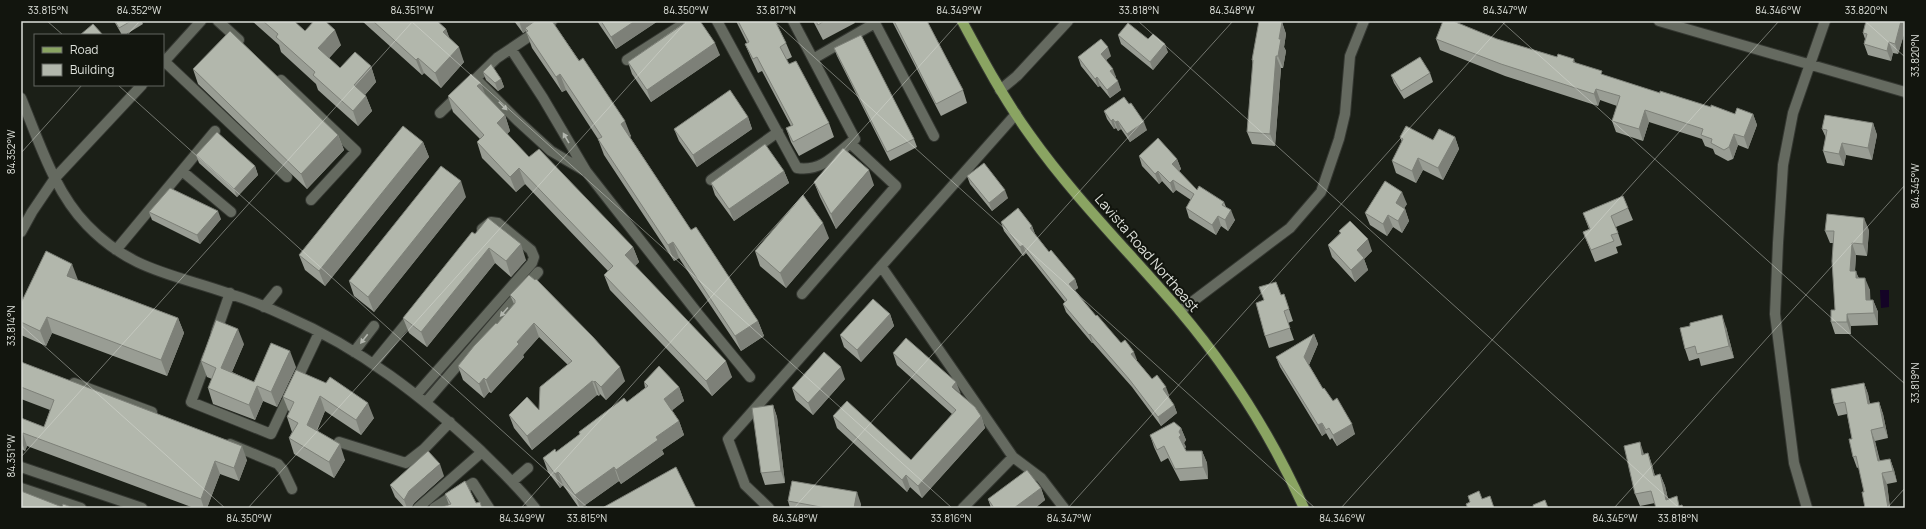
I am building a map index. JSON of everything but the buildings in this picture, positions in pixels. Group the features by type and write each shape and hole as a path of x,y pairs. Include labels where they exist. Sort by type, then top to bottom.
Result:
{"main road":[{"name":"Lavista Road Northeast","path":"962,21 1000,90 1031,136 1066,180 1180,311 1222,365 1248,404 1273,446 1304,508"}],"street":[{"path":"201,21 164,62 287,177"},
{"path":"218,21 247,48"},
{"path":"440,113 497,58 552,21"},
{"path":"628,60 688,21"},
{"path":"717,21 797,168 807,170 822,166 855,139 793,21"},
{"path":"1000,90 1017,76 1068,21"},
{"path":"1180,311 1290,228 1320,192 1339,139 1345,114 1350,56 1364,21"},
{"path":"1659,21 1905,92"},
{"path":"1807,508 1794,463 1775,314 1783,165 1793,113 1824,21"},
{"path":"813,59 875,22 934,136"},
{"path":"511,49 543,98 586,172 750,377"},
{"path":"275,75 356,151 311,200"},
{"path":"476,79 551,151 586,172"},
{"path":"21,232 32,212 55,178 141,86"},
{"path":"21,98 55,178 68,202 86,225 116,250 128,258 157,272 230,293 289,317 354,352 426,402 450,422 513,481 535,508"},
{"path":"769,508 744,485 728,440 1016,114"},
{"path":"116,250 216,132"},
{"path":"711,180 778,132"},
{"path":"802,294 896,186 850,143"},
{"path":"182,171 232,212"},
{"path":"416,395 532,263 534,257 531,250 498,223 491,222 485,225 475,237"},
{"path":"881,266 1013,457 1041,478 1064,508"},
{"path":"426,402 538,272"},
{"path":"264,307 277,291"},
{"path":"230,293 191,402 271,434 319,333"},
{"path":"373,364 418,310"},
{"path":"354,352 374,326"},
{"path":"66,380 158,415"},
{"path":"339,442 406,463 424,450 450,422"},
{"path":"222,440 278,464 283,470 292,489"},
{"path":"418,508 482,452"},
{"path":"962,508 1013,457"},
{"path":"21,467 142,508"},
{"path":"513,481 528,468"},
{"path":"434,508 473,483 489,508"},
{"path":"21,488 80,508"}],"shaded area":[{"path":"1880,290 1889,290 1889,307 1881,308"}]}
